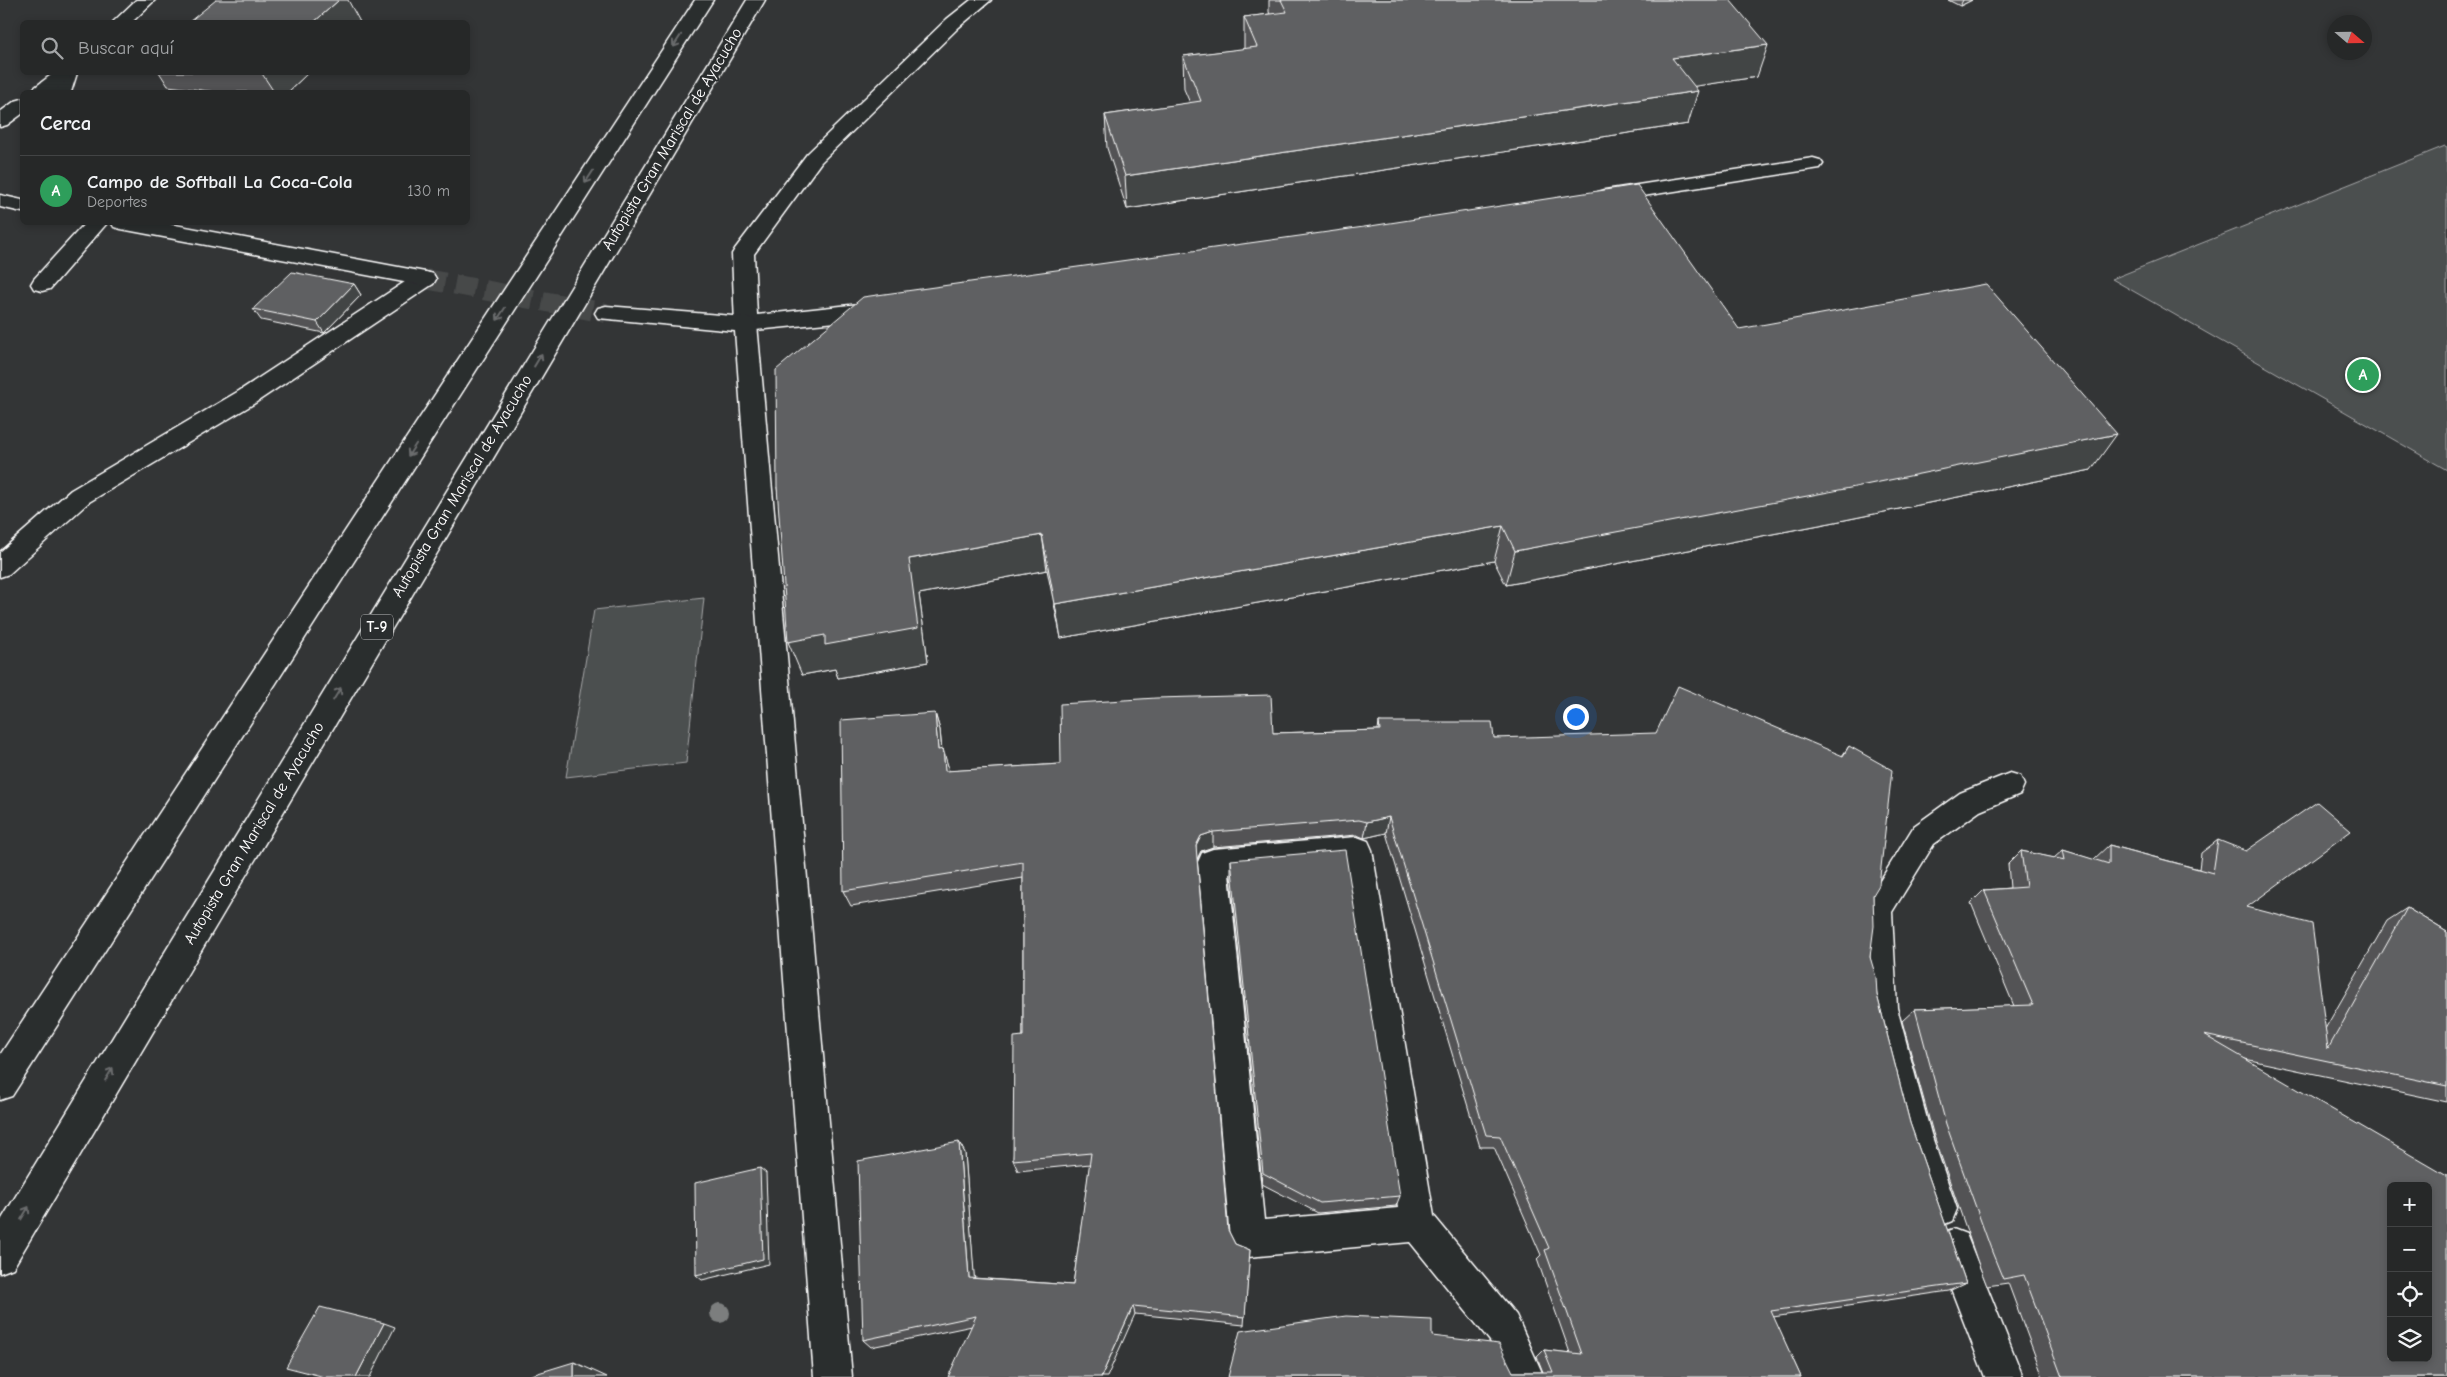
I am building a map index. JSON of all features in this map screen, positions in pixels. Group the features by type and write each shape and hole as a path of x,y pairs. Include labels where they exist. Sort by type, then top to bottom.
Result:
{"main road":[{"path":"124,20 146,0"},
{"path":"0,1084 704,0"},
{"name":"Autopista Gran Mariscal de Ayacucho","path":"0,1255 756,0"},
{"path":"833,1377 746,324 742,254 814,158 953,23 982,0"},
{"path":"44,90 65,75"},
{"path":"63,90 67,75"},
{"path":"0,121 20,107"},
{"path":"1586,199 1813,164"},
{"path":"0,201 20,206"},
{"path":"42,284 95,225"},
{"path":"0,567 80,496 247,397 425,279 137,225"},
{"path":"606,313 746,324 836,315 895,306"},
{"path":"2004,1377 1957,1261 1914,1134 1881,1008 1877,910 1924,835 1970,802 2010,785"},
{"path":"1418,1224 1248,1239 1212,862 1357,850 1418,1224 1502,1328 1525,1377"}],"shaded area":[{"path":"2445,146 2447,147 2447,470 2112,279"},
{"path":"704,598 686,763 566,777 594,610"}],"building":[{"path":"216,0 339,0 316,20 191,20"},
{"path":"1281,0 1730,0 1768,45 1672,58 1698,91 1125,176 1105,115 1201,101 1183,56 1257,47 1244,17 1287,12"},
{"path":"1637,185 1739,329 1986,284 2117,434 1850,488 1515,551 1503,526 1055,604 1042,535 909,559 918,628 825,645 825,635 788,642 777,487 776,370 863,297 1364,227"},
{"path":"292,272 354,284 317,322 253,309"},
{"path":"1678,686 1843,756 1849,746 1892,770 1879,885 1873,895 1874,926 1870,957 1876,977 1877,995 1910,1123 1966,1283 1771,1311 1801,1377 1228,1377 1240,1331 1346,1316 1432,1320 1432,1336 1499,1344 1513,1372 1553,1372 1544,1350 1582,1354 1545,1250 1549,1248 1500,1136 1486,1135 1389,817 1367,822 1359,820 1213,832 1201,836 1196,846 1228,1230 1235,1244 1250,1250 1245,1317 1133,1306 1101,1377 948,1377 976,1316 863,1340 858,1161 959,1142 969,1278 1073,1285 1091,1153 1013,1160 1014,1037 1023,1036 1023,862 843,891 841,720 935,713 938,750 943,749 945,771 1061,764 1060,704 1156,698 1271,695 1273,733 1380,730 1379,722 1492,722 1494,738 1656,733"},
{"path":"2317,802 2351,831 2247,907 2312,924 2328,1049 2407,908 2447,932 2447,1086 2204,1035 2447,1176 2447,1377 2062,1377 2024,1275 2003,1279 1946,1124 1915,1009 2033,1005 1984,890 2026,887 2021,851 2065,860 2063,850 2109,864 2109,845 2213,873 2218,840 2246,851"},
{"path":"1345,850 1400,1196 1320,1203 1263,1173 1231,860"},
{"path":"760,1168 763,1259 696,1275 695,1183"},
{"path":"320,1307 384,1323 356,1377 325,1377 286,1367"},
{"path":"574,1362 574,1377 525,1377"}],"tunnel":[{"path":"425,279 606,313"}],"place":[{"name":"Campo de Softball La Coca-Cola","path":"2363,375"}]}
